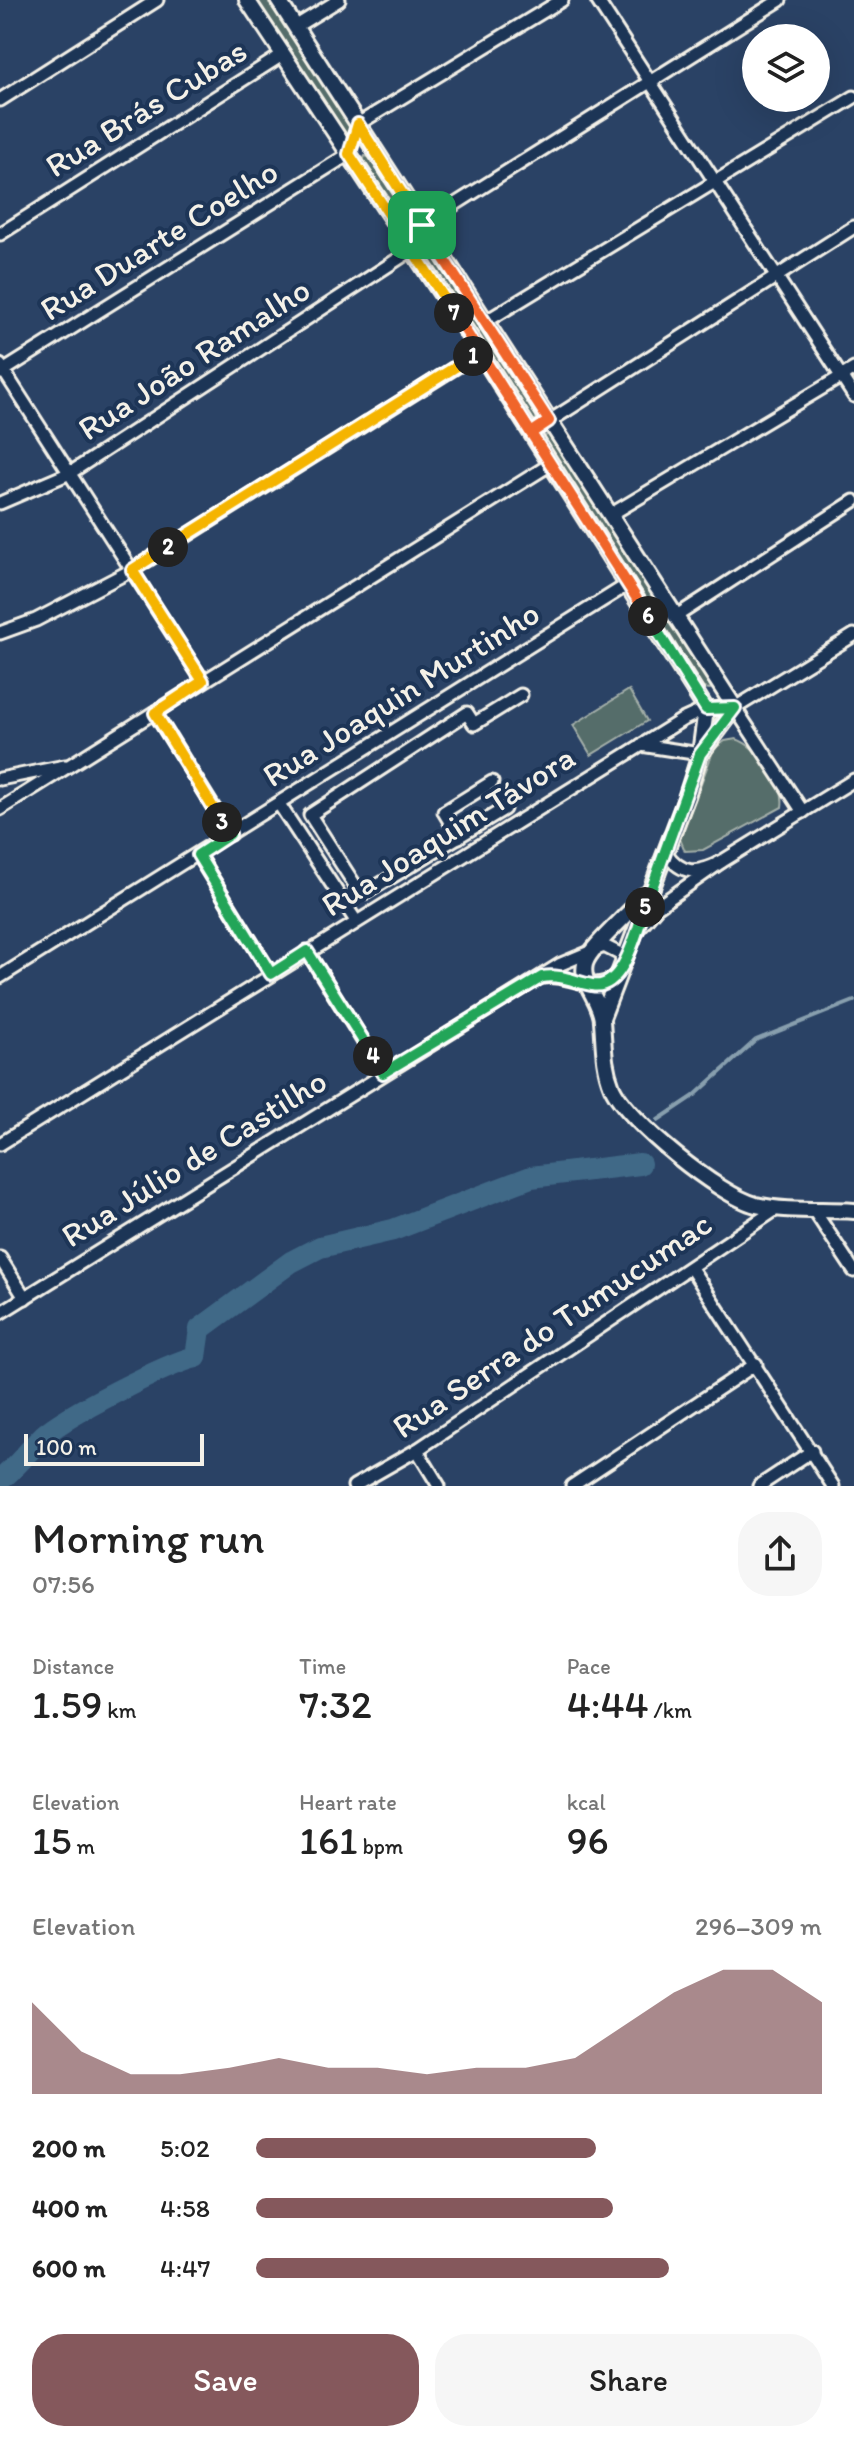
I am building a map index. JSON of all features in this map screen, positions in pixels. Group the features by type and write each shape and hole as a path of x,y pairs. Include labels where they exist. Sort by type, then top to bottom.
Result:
{"street":[{"path":"0,100 157,0"},
{"path":"247,0 480,352 706,709 700,754 666,853 602,1018"},
{"path":"278,0 803,812"},
{"path":"295,27 339,0"},
{"path":"349,154 358,124 562,0"},
{"path":"597,0 854,396"},
{"path":"422,225 780,0"},
{"name":"Rua Brás Cubas","path":"0,234 282,55"},
{"path":"485,322 716,184 854,97"},
{"name":"Rua Duarte Coelho","path":"1,369 349,154"},
{"path":"531,433 854,227"},
{"name":"Rua João Ramalho","path":"0,503 70,473 412,250"},
{"path":"0,633 36,620 132,570 480,352"},
{"path":"1,369 203,681"},
{"path":"610,515 854,369"},
{"path":"0,809 551,464"},
{"path":"675,617 854,501"},
{"name":"Rua Joaquin Murtinho","path":"0,977 627,585"},
{"path":"700,754 735,708 854,635"},
{"path":"504,809 367,892 360,893 312,823 313,811 467,713 474,724 521,695"},
{"name":"Rua Joaquim Távora","path":"0,1144 641,745 706,709 735,708"},
{"path":"155,713 230,834"},
{"path":"641,745 700,754"},
{"path":"0,779 73,764"},
{"path":"666,853 678,867 690,873 704,871 854,780"},
{"path":"459,837 444,812 492,782"},
{"path":"279,804 356,921"},
{"path":"314,858 329,849"},
{"path":"198,855 271,974"},
{"path":"636,930 657,907 721,862"},
{"path":"654,883 628,918 593,949 585,961 587,984 602,1018 605,1066 613,1088 627,1111 671,1150 741,1199 778,1208 854,1211"},
{"path":"593,949 612,948 622,968"},
{"name":"Rua Júlio de Castilho","path":"0,1313 383,1073 593,949"},
{"path":"307,951 383,1073"},
{"path":"542,977 568,977 587,984 607,984 622,968"},
{"name":"Rua Serra do Tumucumac","path":"354,1486 417,1450 778,1208"},
{"path":"813,1209 854,1271"},
{"path":"0,1258 25,1298"},
{"path":"691,1268 833,1486"},
{"path":"572,1486 756,1364"},
{"path":"417,1450 439,1486"},
{"path":"759,1486 812,1451"}],"green space":[{"path":"256,0 269,0 352,128 348,137"},
{"path":"365,156 372,158 537,413 536,420 530,420 362,163"},
{"path":"548,434 553,436 713,683 710,689 703,688 544,444 544,437"},
{"path":"629,690 647,721 591,755 573,725"},
{"path":"736,739 753,749 769,767 780,787 782,807 703,850 685,851 680,839 714,749 725,741"}],"waterway":[{"path":"658,1120 694,1096 756,1040 854,1001"},
{"path":"0,1480 43,1436 72,1416 140,1380 196,1357 200,1329 291,1262 320,1247 393,1230 531,1177 640,1164"}],"route":[{"path":"422,225 358,124 349,154 480,352 531,433 551,464 627,585 692,683 706,709 735,708 700,754 621,972 607,984 599,986 568,977 542,977 383,1073 307,951 271,974 198,855 230,834 155,713 203,681 132,570 480,352 531,433 549,421 422,225"}]}
